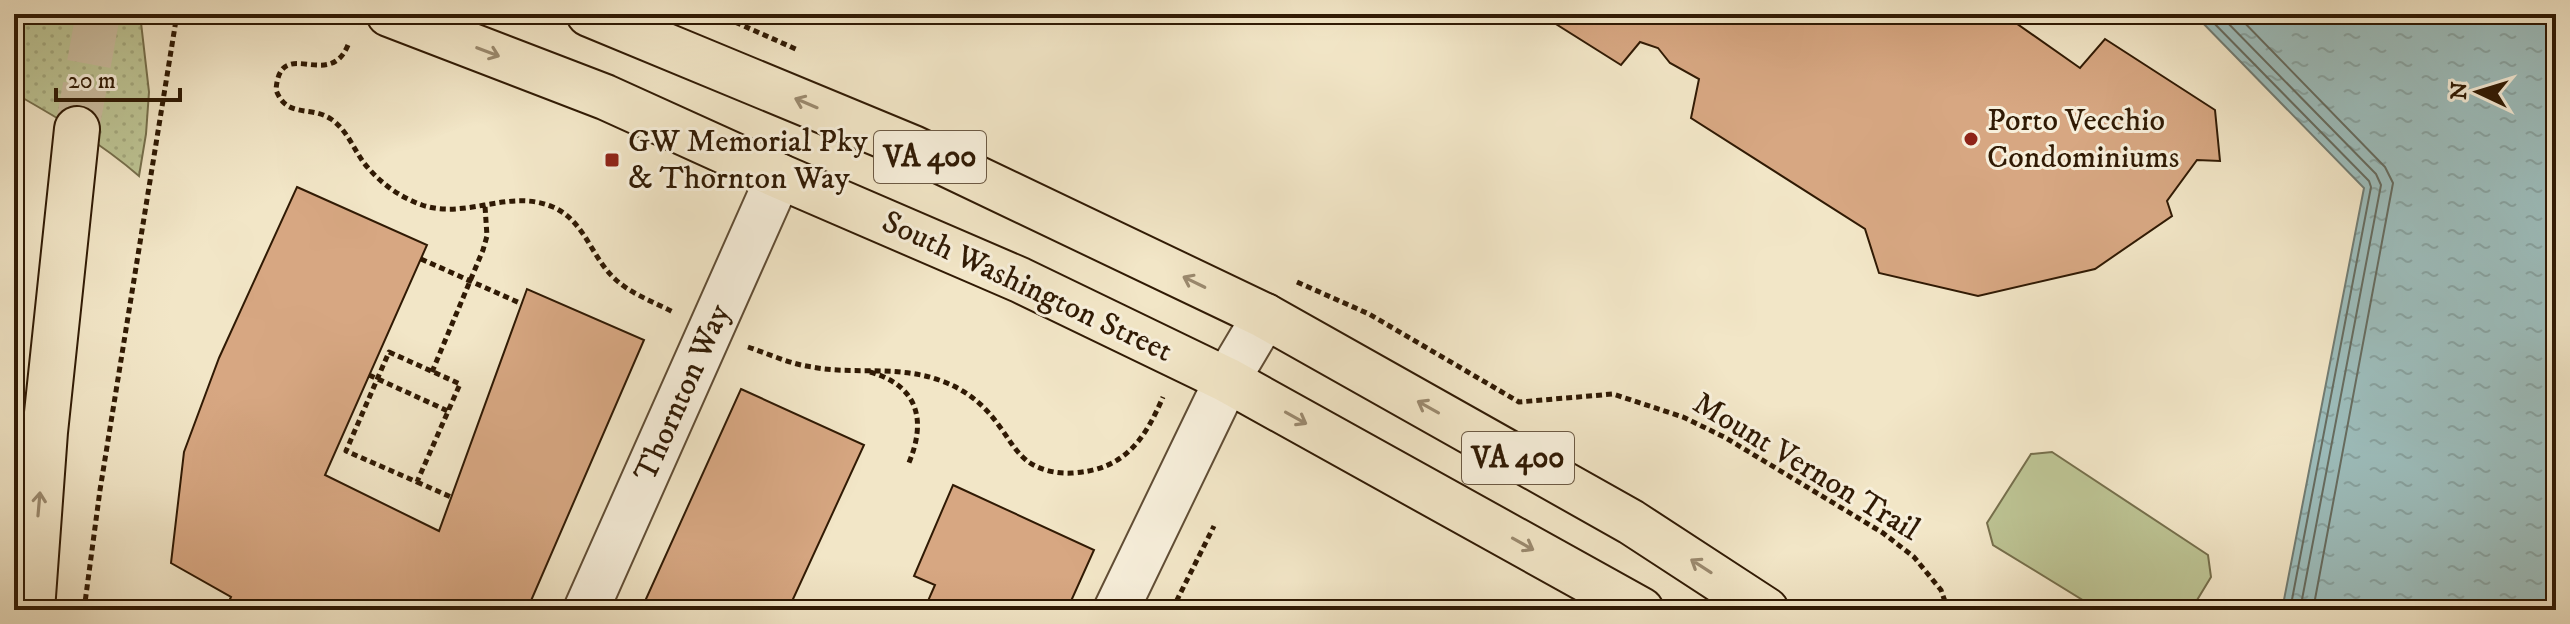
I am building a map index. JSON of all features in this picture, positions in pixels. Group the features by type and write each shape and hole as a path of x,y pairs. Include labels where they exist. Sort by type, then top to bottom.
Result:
{"main road":[{"name":"South Washington Street","path":"389,14 605,97 1020,280 1227,380 1641,610"},
{"name":"VA 400","path":"589,14 913,148 1265,316 1631,522 1766,610"},
{"path":"14,455 77,129 45,432 32,610"}],"street":[{"name":"Thornton Way","path":"586,610 779,176"},
{"path":"1116,610 1227,380 1265,316"}],"path":[{"path":"84,610 100,490 177,14"},
{"path":"348,45 341,60 329,66 303,62 286,67 280,73 276,90 285,105 328,117 346,134 363,162 376,176 389,188 421,205 446,210 512,200 533,201 564,213 576,224 601,264 616,281 678,314"},
{"path":"432,372 472,282 487,236 485,206"},
{"path":"421,259 522,304"},
{"name":"Mount Vernon Trail","path":"1310,286 1369,314 1519,402 1613,394 1683,417 1726,438 1914,557 1941,590 1948,610"},
{"path":"739,342 812,367 912,372 956,387 973,396 987,410 1014,449 1029,463 1066,473 1097,470 1122,459 1136,446 1158,411 1164,395"},
{"path":"417,482 460,384 389,352 346,451 451,497"},
{"path":"862,370 896,383 910,397 919,418 919,436 908,465"},
{"path":"369,375 448,411"},
{"path":"1172,610 1214,526"}],"green space":[{"path":"14,14 140,14 149,92 139,176 94,142 14,93"},
{"path":"2052,452 2208,555 2211,577 2191,610 2099,610 1993,545 1987,523 2031,454"}],"water":[{"path":"2194,14 2556,14 2556,610 2282,610 2364,188"}],"building":[{"name":"Porto Vecchio Condominiums","path":"1540,14 2003,14 2080,68 2105,39 2215,110 2220,161 2197,160 2167,201 2172,216 2095,269 1978,296 1879,273 1865,229 1691,118 1699,79 1670,63 1658,48 1640,42 1621,65"},
{"path":"297,187 427,245 325,475 439,531 527,289 644,340 527,610 225,610 231,597 171,563 184,452 219,358"},
{"path":"741,389 864,445 788,610 641,610"},
{"path":"953,485 1094,550 1067,610 924,610 935,585 914,576"}],"tunnel":[{"path":"77,129 98,14"}],"place":[{"name":"Porto Vecchio Condominiums","path":"1971,139"},
{"name":"GW Memorial Pky & Thornton Way","path":"612,160"}]}
